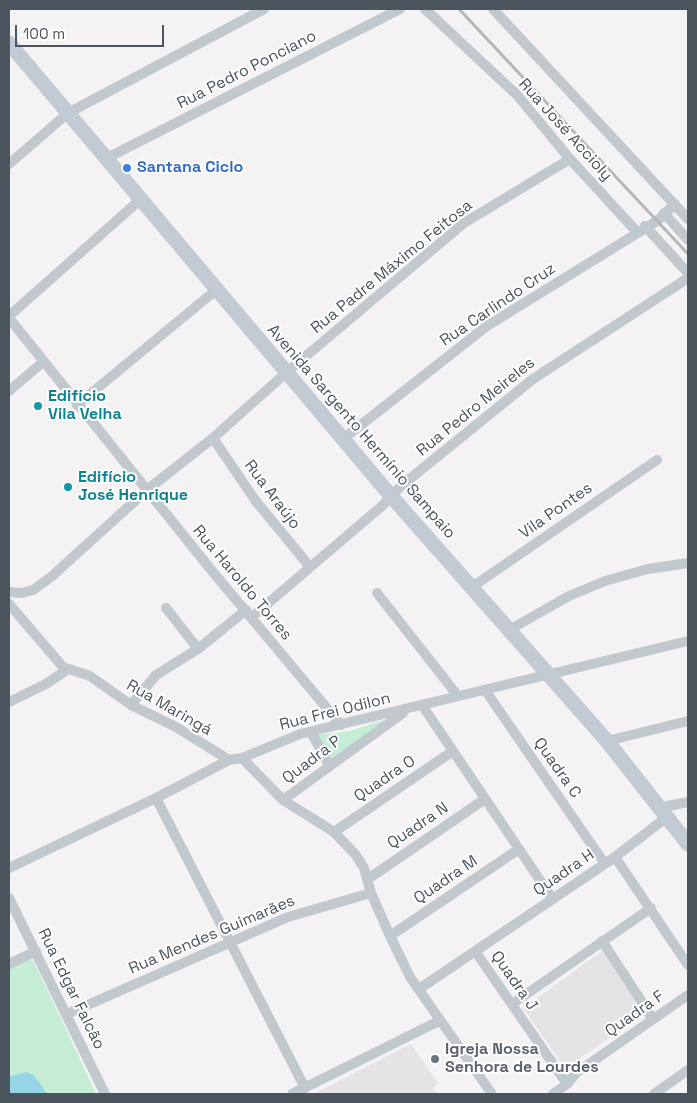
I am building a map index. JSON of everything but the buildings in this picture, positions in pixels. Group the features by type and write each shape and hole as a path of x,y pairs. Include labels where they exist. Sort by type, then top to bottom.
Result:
{"main road":[{"name":"Avenida Sargento Hermínio Sampaio","path":"9,42 342,439 607,741 688,844"}],"street":[{"path":"9,164 68,114 264,9"},
{"name":"Rua Pedro Ponciano","path":"107,158 400,9"},
{"name":"Rua José Accioly","path":"425,9 517,95 570,159 688,273"},
{"name":"Rua José Accioly","path":"493,9 688,218"},
{"name":"Rua Padre Máximo Feitosa","path":"9,592 22,593 33,590 51,577 147,490 213,438 286,372 464,224 570,159"},
{"path":"9,317 141,199"},
{"name":"Rua Carlindo Cruz","path":"342,439 487,326 641,229 657,221 675,204"},
{"path":"664,213 688,240"},
{"name":"Rua Pedro Meireles","path":"130,705 156,675 249,614 310,567 391,496 533,379 688,278"},
{"path":"77,405 216,290"},
{"name":"Rua Haroldo Torres","path":"9,317 77,405 341,725"},
{"path":"9,391 43,362"},
{"name":"Rua Araújo","path":"213,438 255,500 310,567"},
{"name":"Vila Pontes","path":"472,587 657,460"},
{"path":"509,630 569,596 605,581 648,569 688,563"},
{"path":"377,593 458,696"},
{"path":"9,604 58,663 68,669 46,684 9,702"},
{"path":"166,608 198,649"},
{"name":"Rua Frei Odilon","path":"9,868 156,798 229,760 242,758 311,732 688,641"},
{"name":"Rua Maringá","path":"68,669 90,676 130,705 191,736 229,760"},
{"name":"Quadra C","path":"485,690 604,864"},
{"path":"422,705 552,898"},
{"name":"Quadra P","path":"283,800 408,709"},
{"path":"607,741 688,721"},
{"path":"311,732 329,765"},
{"name":"Quadra O","path":"334,832 453,751"},
{"path":"242,758 283,800 334,832 356,854 368,879 371,894 410,977 439,1021 492,1094"},
{"path":"156,798 231,940 305,1088"},
{"name":"Quadra N","path":"368,879 485,799"},
{"path":"663,812 688,802"},
{"name":"Quadra H","path":"475,951 615,857 663,812"},
{"name":"Quadra M","path":"390,936 519,849"},
{"path":"615,857 688,965"},
{"name":"Rua Mendes Guimarães","path":"67,1014 288,916 323,905 371,894"},
{"name":"Rua Edgar Falcão","path":"9,898 105,1094"},
{"path":"512,1004 651,908"},
{"path":"602,941 654,1019"},
{"path":"9,964 36,951"},
{"name":"Quadra J","path":"419,989 475,951 567,1084"},
{"name":"Quadra F","path":"553,1094 567,1084 576,1072 688,995"},
{"path":"292,1094 439,1021"},
{"path":"654,1094 688,1070"}],"shaded area":[{"path":"602,951 644,1014 570,1065 562,1064 523,1008"},
{"path":"411,1044 438,1083 433,1088 438,1094 318,1094 317,1092"}],"green space":[{"path":"390,718 332,759 317,735 350,731"},
{"path":"32,958 96,1094 9,1094 9,969"}],"water":[{"path":"26,1072 34,1075 47,1094 9,1094 9,1077"}],"railway":[{"path":"459,9 688,254"}],"place":[{"name":"Santana Ciclo","path":"127,168"},
{"name":"Edifício Vila Velha","path":"38,406"},
{"name":"Edifício José Henrique","path":"68,487"},
{"name":"Igreja Nossa Senhora de Lourdes","path":"435,1059"}]}
